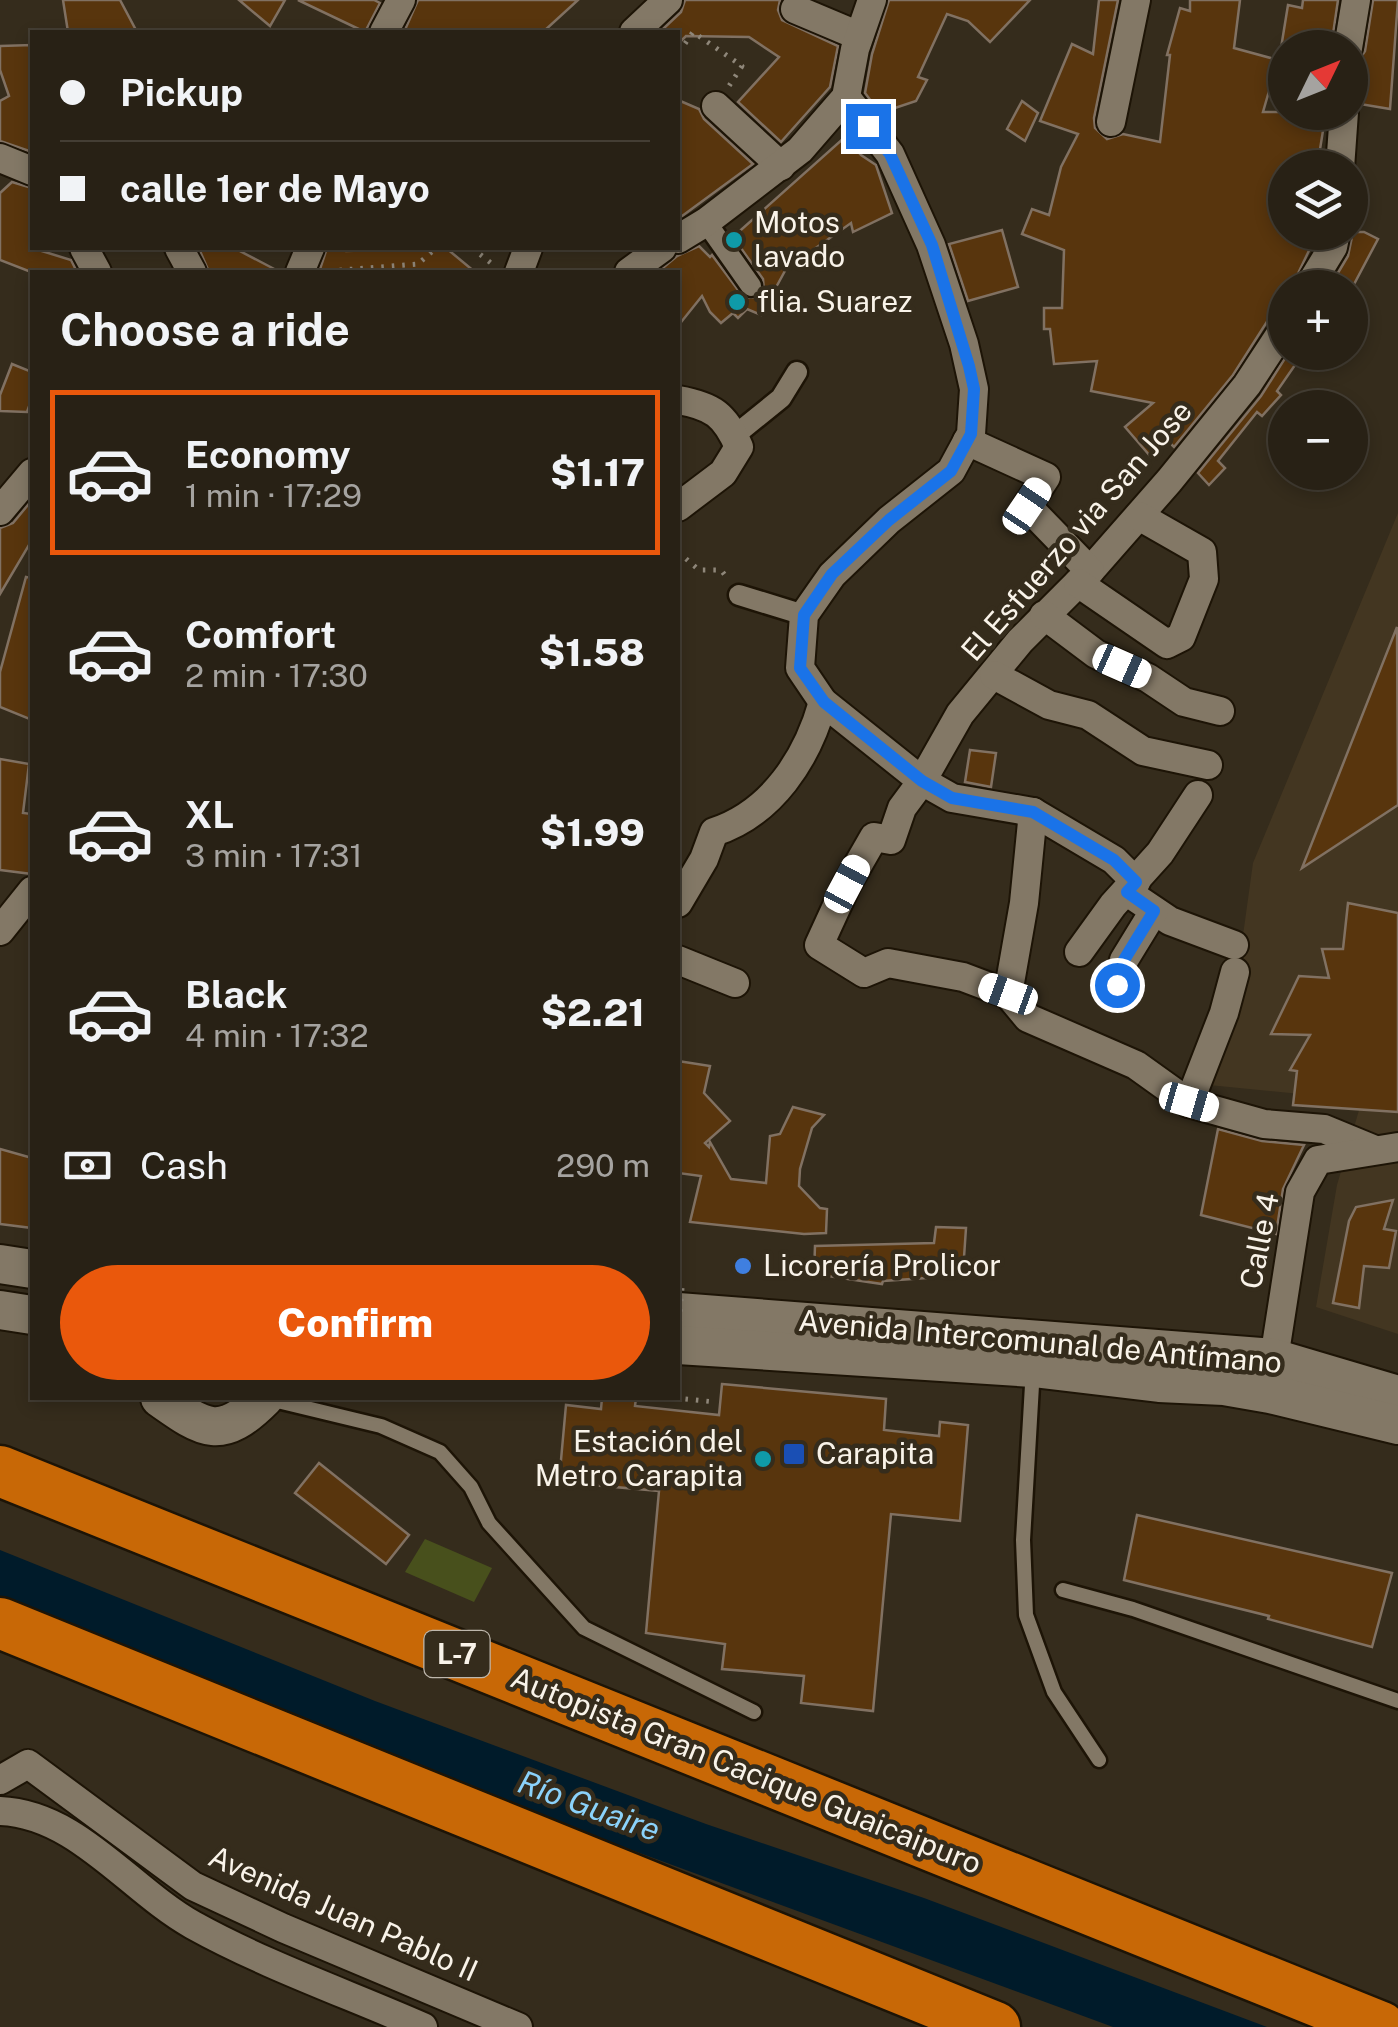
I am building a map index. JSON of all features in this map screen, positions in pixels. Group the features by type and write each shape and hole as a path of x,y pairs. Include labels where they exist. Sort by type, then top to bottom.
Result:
{"highway":[{"name":"Autopista Gran Cacique Guaicaipuro","path":"0,1471 1381,2027"},
{"path":"0,1623 995,2027"}],"main road":[{"path":"0,1264 30,1269"},
{"name":"Avenida Intercomunal de Antímano","path":"680,1300 1398,1395"},
{"path":"0,1310 30,1314"},
{"name":"Avenida Intercomunal de Antímano","path":"680,1344 1032,1368 1272,1376 1338,1413 1398,1424"},
{"path":"163,1400 203,1426 239,1421 262,1400"}],"street":[{"path":"385,30 401,0"},
{"path":"636,30 668,0"},
{"path":"680,237 706,222 800,150 846,97 859,36 872,0"},
{"path":"1111,122 1136,0"},
{"path":"1351,30 1356,0"},
{"path":"794,9 859,36"},
{"path":"846,97 890,154 932,245 974,389 971,434 951,471 889,520 832,574 804,615 800,668 824,702 922,781 952,798 1033,812 1114,860 1154,911 1235,959 1224,1013 1189,1102"},
{"path":"716,106 780,166"},
{"path":"0,158 30,170"},
{"path":"706,222 751,286"},
{"path":"632,270 659,250"},
{"name":"El Esfuerzo via San Jose","path":"1008,994 963,977 888,963 864,973 819,945 874,837 891,840 902,808 960,714 1044,615 1139,516 1247,385 1268,353"},
{"path":"734,436 781,398 797,372"},
{"path":"680,400 696,403 726,419 739,447 723,473 680,505"},
{"path":"967,441 1046,477 1027,506 1084,577 1168,644 1181,637 1204,578 1202,552 1139,516"},
{"path":"0,511 30,476"},
{"path":"738,595 804,615"},
{"path":"1044,615 1096,654 1148,678 1184,702 1220,710"},
{"path":"994,675 1049,705 1088,715 1143,751 1208,765"},
{"path":"680,900 704,859 714,832 738,824 782,788 818,722 824,702"},
{"path":"1079,952 1113,905 1160,853 1198,795"},
{"path":"1033,812 1024,903 1008,994 1028,1018 1136,1065 1189,1102 1264,1124 1324,1128 1386,1149"},
{"path":"0,931 30,894"},
{"path":"1117,985 1124,960 1154,911"},
{"path":"680,961 736,983"},
{"name":"Calle 4","path":"1272,1376 1300,1192 1318,1160 1386,1149"},
{"name":"Avenida Juan Pablo II","path":"0,1780 28,1764 193,1886 518,2027"},
{"path":"0,1811 27,1812 60,1827 192,1924 423,2027"}],"lane":[{"path":"1032,1368 1023,1540 1026,1615 1054,1692 1099,1760"},
{"path":"272,1400 380,1426 440,1452 471,1486 489,1523 584,1628 754,1712"},
{"path":"1063,1590 1133,1609 1398,1701"}],"path":[{"path":"680,46 693,32 742,66 716,106"},
{"path":"344,270 418,264 434,250"},
{"path":"474,250 500,270"},
{"path":"680,554 699,570 721,570 738,595"},
{"path":"680,1399 714,1402"}],"shaded area":[{"path":"1398,513 1398,1334 1316,1307 1337,1185 1362,1100 1209,1085 1230,1029 1253,863"}],"green space":[{"path":"425,1539 492,1568 474,1602 405,1572"}],"water":[{"name":"Río Guaire","path":"0,1550 375,1701 706,1824 924,1898 1267,2027 1113,2027 338,1742 0,1602"}],"building":[{"path":"63,0 120,0 136,30 68,30"},
{"path":"239,0 285,0 270,26"},
{"path":"298,0 380,3 366,30"},
{"path":"418,0 578,0 545,30 405,30"},
{"path":"685,0 780,0 782,20 838,46 830,87 781,142 738,102 779,57 749,37 686,36 680,42 680,30 664,28 681,12"},
{"path":"889,0 1030,0 990,42 968,21 947,14 918,77 927,80 916,101 880,113 865,93"},
{"path":"1099,0 1118,0 1095,128 1107,139 1123,134 1160,142 1167,55 1180,8 1190,11 1190,0 1240,0 1234,48 1268,57 1268,95 1263,112 1268,112 1268,130 1323,130 1320,150 1268,150 1268,250 1309,250 1300,270 1268,270 1268,320 1233,375 1174,447 1169,442 1151,457 1125,427 1153,403 1091,391 1097,361 1054,364 1050,329 1044,329 1044,308 1062,308 1064,250 1022,234 1032,209 1049,215 1061,167 1078,134 1040,121 1072,44 1093,54"},
{"path":"1303,0 1338,0 1334,30 1284,30 1288,5 1302,8"},
{"path":"1373,0 1398,0 1390,109 1368,105 1368,32"},
{"path":"30,45 30,151 0,141 0,101 9,96 0,70 0,46"},
{"path":"680,101 699,109 704,119 753,164 680,218"},
{"path":"1022,101 1038,113 1025,141 1007,129"},
{"path":"845,137 876,165 892,213 853,232 851,223 786,269 761,315 747,309 738,318 733,313 721,323 702,296 680,324 680,270 660,270 677,256 699,246 712,255 744,298 760,297 764,291 763,279 733,237"},
{"path":"12,182 30,187 30,250 71,260 76,270 30,272 0,260 0,193"},
{"path":"1002,230 1018,287 968,301 949,244"},
{"path":"1368,234 1378,239 1362,270 1340,270 1349,250 1368,250"},
{"path":"238,250 276,270 208,270 200,251"},
{"path":"326,250 448,250 473,270 320,270"},
{"path":"12,364 30,371 27,412 0,411 0,395"},
{"path":"1278,370 1292,370 1278,390 1268,390 1268,409 1262,416 1257,412 1218,461 1225,468 1209,485 1198,473"},
{"path":"30,502 30,543 0,594 0,528 13,523"},
{"path":"26,577 30,578 30,719 0,707 0,672"},
{"path":"1397,627 1398,805 1302,868"},
{"path":"970,750 996,753 991,787 965,782"},
{"path":"0,759 29,764 23,813 30,814 30,874 0,870"},
{"path":"1348,903 1398,913 1398,1112 1293,1105 1297,1071 1290,1070 1310,1035 1271,1034 1299,976 1329,978 1322,949 1343,949"},
{"path":"680,1061 710,1066 704,1093 730,1121 705,1143 709,1147 710,1142 731,1179 766,1183 770,1136 780,1134 793,1107 824,1115 812,1128 799,1186 820,1208 827,1209 826,1233 690,1222 701,1176 680,1173"},
{"path":"1218,1129 1262,1141 1304,1145 1283,1189 1276,1234 1201,1215"},
{"path":"0,1149 30,1157 30,1228 0,1224"},
{"path":"1393,1200 1384,1229 1396,1231 1389,1268 1364,1266 1359,1308 1333,1303 1349,1221 1356,1207"},
{"path":"936,1227 966,1228 963,1272 926,1270 926,1278 882,1284 814,1274 815,1246 934,1243"},
{"path":"722,1384 886,1399 884,1430 939,1436 940,1422 968,1425 960,1521 891,1514 873,1711 801,1703 804,1676 722,1669 725,1644 646,1633 659,1491 559,1482 566,1405 601,1409 602,1400 636,1400 635,1406 719,1415"},
{"path":"319,1463 409,1535 386,1564 295,1493"},
{"path":"1137,1515 1392,1573 1372,1647 1268,1619 1269,1616 1124,1580"}],"place":[{"name":"Motos lavado","path":"734,240"},
{"name":"flia. Suarez","path":"737,302"},
{"name":"Licorería Prolicor","path":"743,1266"},
{"name":"Carapita","path":"794,1454"},
{"name":"Estación del Metro Carapita","path":"763,1459"}],"route":[{"path":"868,126 890,154 932,245 974,389 971,434 951,471 889,520 832,574 804,615 800,668 824,702 922,781 952,798 1033,812 1114,860 1136,882 1127,892 1154,911 1124,960 1117,985"}]}
